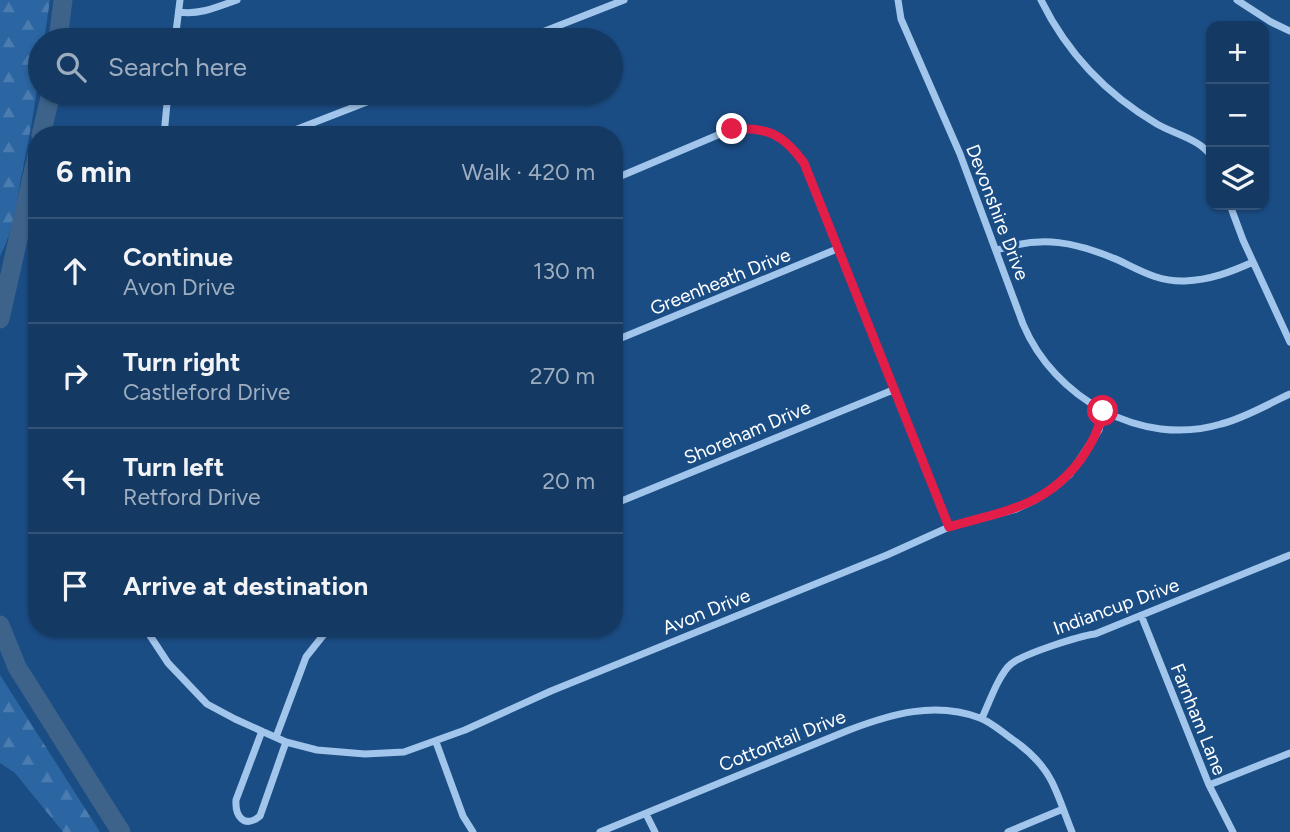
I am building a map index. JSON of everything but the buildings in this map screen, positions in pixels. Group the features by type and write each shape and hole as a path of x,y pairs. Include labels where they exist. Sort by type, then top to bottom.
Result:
{"street":[{"path":"176,28 180,0"},
{"path":"178,12 203,12 237,0"},
{"path":"553,28 624,0"},
{"name":"Devonshire Drive","path":"898,0 901,19 960,153 1032,345 1048,368 1067,386 1103,411 1123,420 1163,430 1181,431 1221,424 1290,394"},
{"path":"1041,0 1067,44 1097,79 1134,110 1206,149"},
{"path":"1237,0 1290,31"},
{"path":"164,126 167,105"},
{"path":"305,126 359,105"},
{"path":"623,175 732,129 768,131 787,142 804,163 949,527"},
{"path":"1232,210 1290,342"},
{"path":"997,250 1022,242 1066,243 1089,248 1143,274 1183,281 1219,276 1253,262"},
{"name":"Greenheath Drive","path":"623,337 837,249"},
{"name":"Shoreham Drive","path":"623,501 893,390"},
{"name":"Avon Drive","path":"151,637 168,663 207,704 262,731 317,750 365,754 404,752 436,742 551,691 887,555 949,527 1016,509 1055,488 1070,474 1099,430 1103,411"},
{"name":"Indiancup Drive","path":"982,718 1006,670 1017,660 1081,636 1096,634 1290,555"},
{"name":"Farnham Lane","path":"1141,615 1209,785 1233,832"},
{"path":"276,737 306,657 322,637"},
{"name":"Cottontail Drive","path":"600,832 883,717 912,710 935,710 982,718"},
{"path":"982,718 1038,760 1052,780 1072,832"},
{"path":"262,731 236,800 235,811 246,821 260,816 286,741"},
{"path":"436,742 463,816 473,832"},
{"path":"1209,785 1290,753"},
{"path":"1008,832 1063,809"},
{"path":"646,814 655,832"}],"green space":[{"path":"0,0 50,0 46,28 28,28 28,105 35,105 34,110 31,126 28,126 28,143 16,208 0,256"},
{"path":"0,675 100,832 63,832 15,773 0,763"}],"waterway":[{"path":"60,28 63,0"},
{"path":"43,126 48,105"},
{"path":"0,319 28,195"},
{"path":"0,282 10,276"},
{"path":"0,625 17,667 121,832"}],"route":[{"path":"732,129 751,128 781,137 804,163 949,527 1016,509 1055,488 1070,474 1091,445 1099,430 1103,411"}]}
